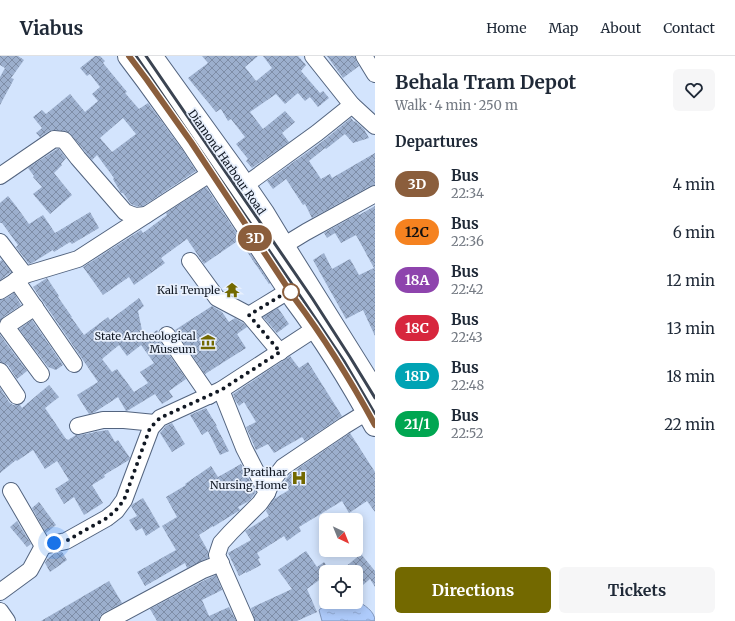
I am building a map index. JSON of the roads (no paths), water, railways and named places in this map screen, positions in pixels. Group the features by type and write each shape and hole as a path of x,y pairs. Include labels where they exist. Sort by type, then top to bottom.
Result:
{"highway":[{"name":"Diamond Harbour Road","path":"129,56 211,173 352,383 373,409"},
{"name":"Diamond Harbour Road","path":"151,56 263,213 283,246 373,409"}],"street":[{"path":"314,56 352,105 375,126"},
{"path":"364,56 375,74"},
{"path":"244,186 317,134 352,105"},
{"path":"0,176 54,139 64,140 125,212 135,216 146,215"},
{"path":"0,290 20,278 78,259 211,173"},
{"path":"283,246 375,194"},
{"path":"0,242 34,307 74,364"},
{"path":"190,262 218,298 249,315 280,352"},
{"path":"249,315 290,290"},
{"path":"34,307 8,325 7,328 41,374"},
{"path":"0,592 30,570 43,546 66,541 107,518 116,510 124,500 150,428 160,418 215,393 316,328"},
{"path":"167,335 215,393 267,493"},
{"path":"0,371 17,396"},
{"path":"246,621 217,555 221,542 260,503 267,493 272,481 283,467 373,409"},
{"path":"78,426 103,420 124,420 155,423"},
{"path":"11,491 43,546"},
{"path":"108,621 203,570 221,563"},
{"path":"0,611 7,621"}],"water":[{"path":"363,604 371,611 375,617 375,621 322,621 319,610 363,609"}],"railway":[{"path":"136,56 344,361 375,414"},
{"path":"146,56 312,298 375,398"}],"place":[{"name":"Kali Temple","path":"232,290"},
{"name":"State Archeological Museum","path":"208,342"},
{"name":"Pratihar Nursing Home","path":"299,478"}]}
